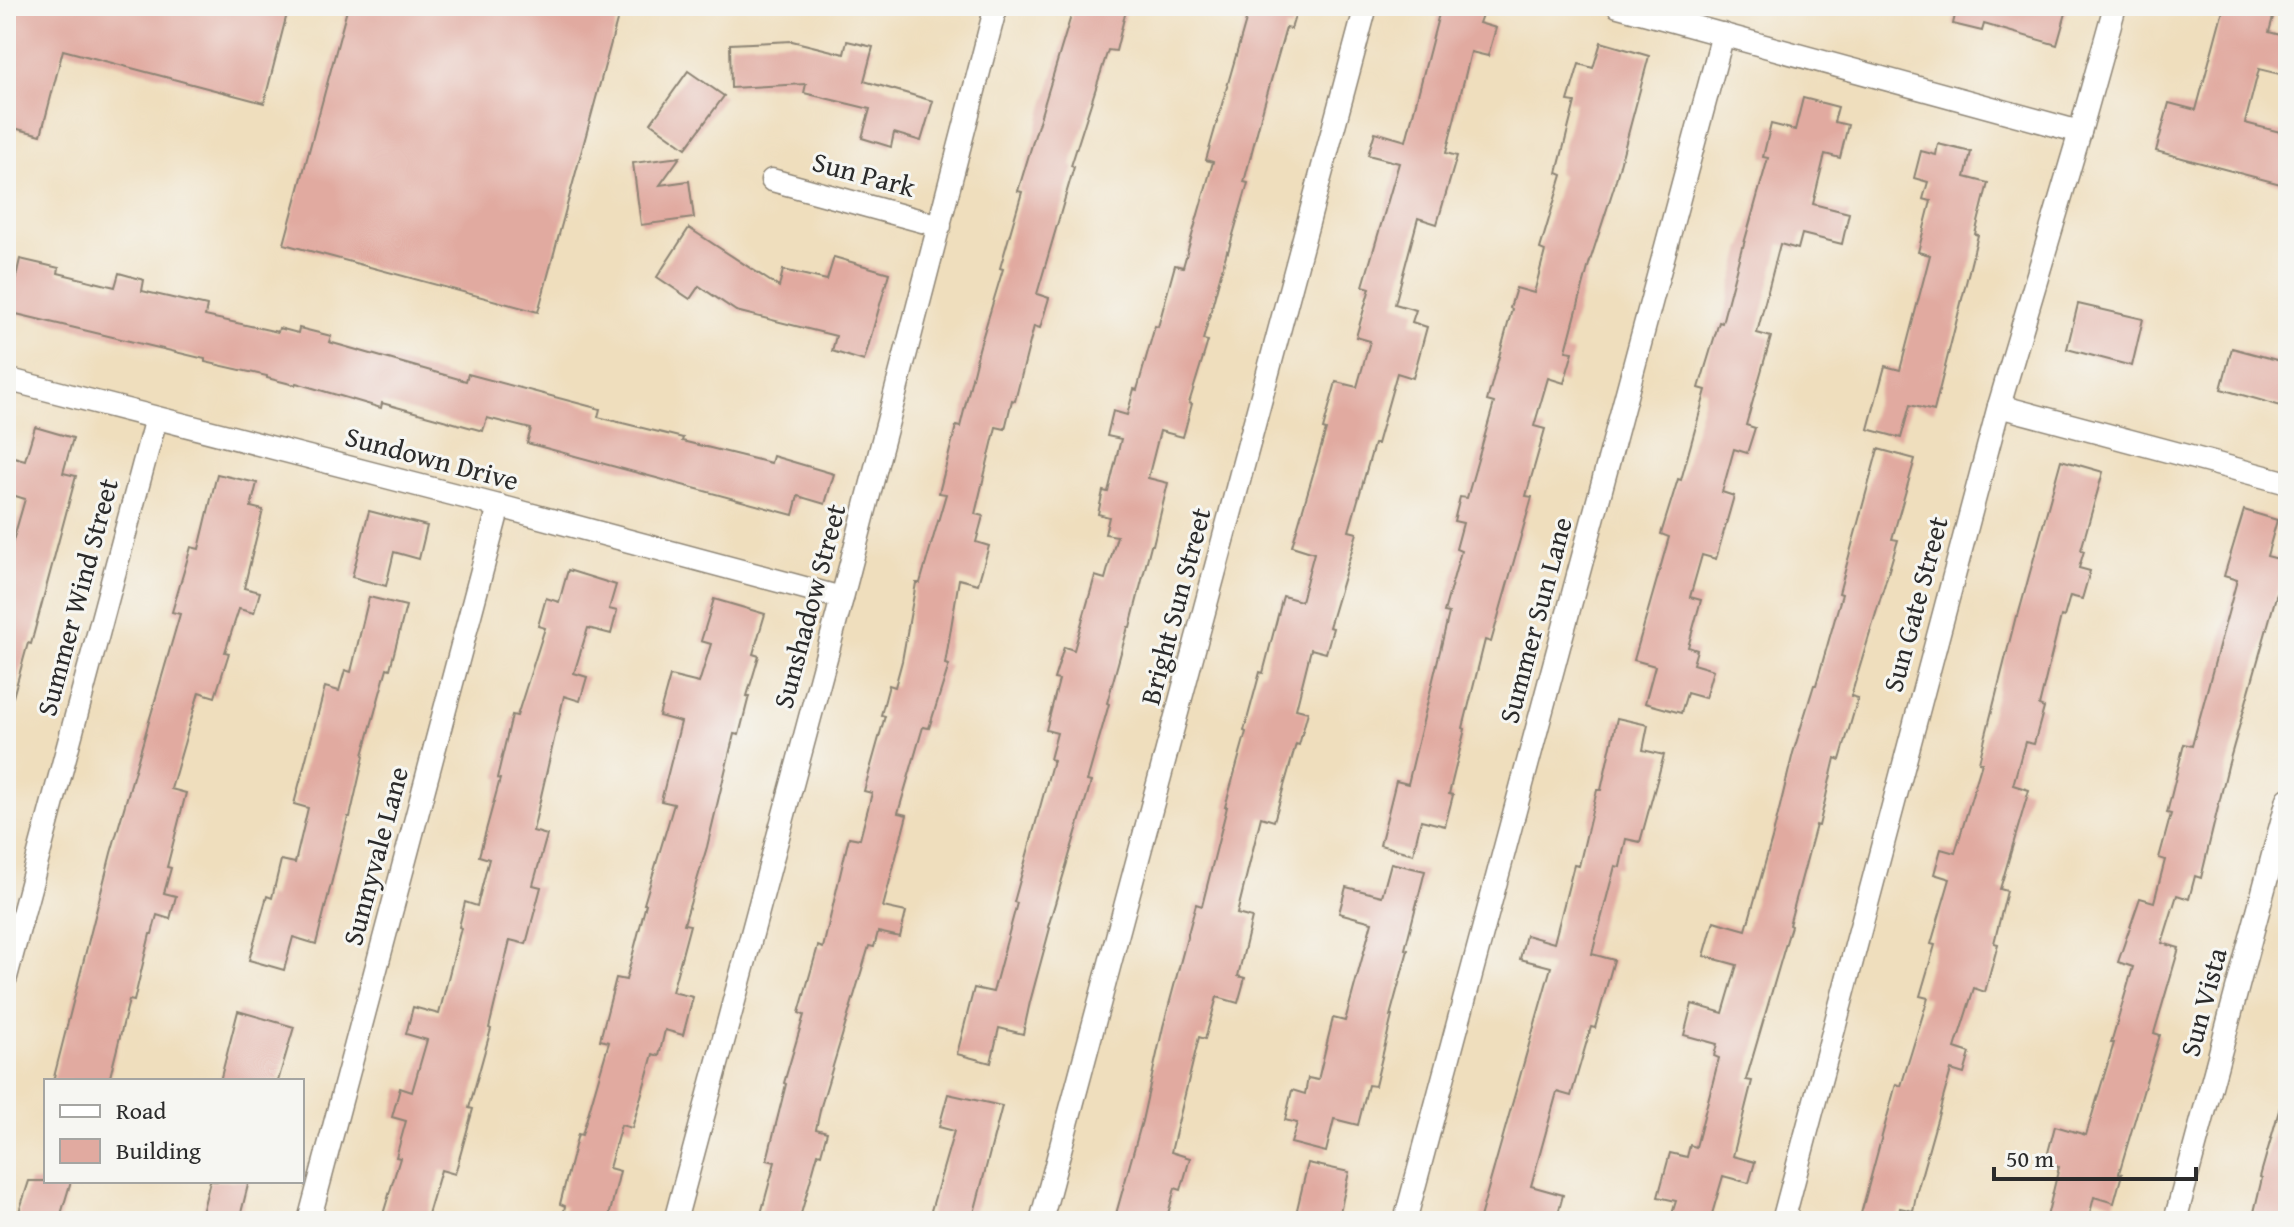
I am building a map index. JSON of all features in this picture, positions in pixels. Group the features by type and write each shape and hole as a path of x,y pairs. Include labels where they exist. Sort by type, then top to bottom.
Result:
{"street":[{"name":"Sunshadow Street","path":"675,1221 996,6"},
{"name":"Bright Sun Street","path":"1041,1221 1366,6"},
{"path":"1618,6 2080,132"},
{"name":"Sun Gate Street","path":"1783,1221 1999,406 2115,6"},
{"name":"Summer Sun Lane","path":"1405,1221 1723,34"},
{"name":"Sun Park","path":"772,180 940,226"},
{"name":"Sundown Drive","path":"6,379 842,598"},
{"path":"1999,406 2288,483"},
{"name":"Summer Wind Street","path":"6,977 156,418"},
{"name":"Sunnyvale Lane","path":"309,1221 499,506"},
{"name":"Sun Vista","path":"2175,1221 2288,799"}],"building":[{"path":"6,6 289,6 264,103 63,50 41,135 6,126"},
{"path":"348,6 621,6 538,312 284,244"},
{"path":"1074,6 1127,6 1116,51 1108,50 1071,166 1074,167 1037,294 1049,298 1040,328 1034,326 1005,429 996,427 975,514 983,516 976,542 989,546 978,584 959,579 945,664 949,665 929,728 923,727 898,813 907,815 883,907 906,912 900,937 878,932 874,947 869,946 821,1106 816,1129 827,1132 799,1221 759,1221 775,1162 767,1160 784,1083 804,1015 799,1013 818,946 823,948 849,837 860,839 872,793 864,791 885,716 881,715 889,685 895,687 916,583 920,583 946,494 939,493 956,426 960,427 1022,192 1018,191"},
{"path":"1231,6 1298,6 1291,29 1286,28 1264,105 1244,182 1248,183 1203,340 1208,341 1189,403 1192,404 1183,437 1160,431 1148,478 1168,483 1107,703 1087,781 1091,782 1048,927 1023,1034 999,1028 991,1063 957,1054 974,988 993,992 1017,903 1014,902 1053,760 1050,759 1057,733 1046,730 1059,680 1054,679 1064,647 1074,650 1095,576 1105,579 1117,536 1105,534 1109,517 1098,514 1103,491 1108,492 1121,439 1107,436 1113,411 1127,415 1155,326 1158,327 1175,265 1183,267 1213,162 1206,160 1247,17 1231,12"},
{"path":"1441,6 1485,6 1479,23 1496,28 1488,56 1471,52 1446,153 1457,156 1437,224 1418,218 1395,304 1416,310 1412,322 1427,327 1413,378 1397,373 1349,531 1357,533 1329,627 1333,628 1326,653 1311,649 1296,709 1308,712 1299,745 1296,744 1274,821 1261,817 1237,914 1252,918 1238,976 1245,978 1238,1003 1217,997 1205,1039 1199,1037 1171,1152 1190,1158 1181,1190 1175,1188 1166,1221 1114,1221 1196,904 1202,906 1260,672 1263,673 1283,596 1301,601 1314,553 1292,546 1326,430 1323,429 1336,382 1357,387 1370,341 1356,337 1370,288 1363,286 1399,163 1368,155 1375,132 1406,141"},
{"path":"1945,6 2068,6 2057,45 1984,24 1982,31 1953,24 1955,15 1944,12"},
{"path":"2224,6 2276,6 2269,32 2288,37 2288,76 2259,69 2245,123 2288,134 2288,186 2156,151 2169,103 2196,110"},
{"path":"792,41 844,54 847,41 873,47 864,81 933,101 921,141 894,133 891,147 862,138 870,109 804,93 806,84 731,88 730,44"},
{"path":"1601,42 1649,56 1566,351 1573,352 1564,383 1548,378 1534,426 1545,429 1526,496 1532,497 1491,642 1485,640 1463,728 1445,826 1421,820 1413,854 1380,845 1396,781 1408,784 1449,613 1444,612 1461,551 1456,549 1463,523 1454,521 1460,497 1467,498 1494,403 1487,401 1516,288 1534,293 1545,251 1540,249 1562,175 1557,173 1575,102 1568,101 1579,64 1593,68"},
{"path":"688,71 724,96 686,148 651,123"},
{"path":"1803,98 1838,107 1834,122 1848,125 1840,158 1825,154 1813,204 1849,213 1842,244 1802,234 1798,249 1780,244 1757,333 1771,337 1746,425 1755,428 1747,453 1734,449 1722,492 1734,496 1716,559 1702,555 1690,597 1701,600 1688,647 1697,650 1693,664 1713,670 1705,698 1687,693 1681,713 1645,703 1655,666 1634,660 1669,537 1661,534 1678,479 1681,480 1706,390 1699,388 1719,322 1722,323 1768,158 1763,157 1771,124 1795,130"},
{"path":"1938,144 1971,152 1965,177 1988,183 1934,411 1910,405 1901,438 1868,429 1885,366 1900,370 1930,255 1918,252 1931,201 1923,199 1928,182 1914,178 1921,151 1936,155"},
{"path":"680,157 660,185 689,181 694,218 641,225 633,163"},
{"path":"689,228 779,287 783,270 827,280 834,257 889,273 864,361 832,351 836,336 736,311 699,286 690,299 657,277"},
{"path":"20,259 59,268 58,273 115,287 119,273 144,280 142,291 207,306 205,316 278,332 279,328 298,333 299,328 331,336 329,342 466,381 468,374 600,409 598,417 683,438 682,441 771,463 773,456 834,474 825,504 798,496 793,515 527,443 531,429 487,418 483,431 382,403 381,408 296,383 205,362 205,359 8,312"},
{"path":"2078,304 2143,319 2132,366 2067,349"},
{"path":"2232,348 2288,363 2288,408 2221,389"},
{"path":"35,427 73,438 63,473 76,476 31,644 28,643 13,697 6,696 6,565 25,499 6,493 6,487 14,457 25,460"},
{"path":"1878,449 1915,459 1892,539 1898,540 1851,696 1858,698 1840,760 1835,758 1819,826 1816,825 1791,926 1746,1080 1752,1081 1733,1156 1755,1162 1749,1183 1723,1176 1710,1221 1697,1221 1672,1214 1676,1201 1658,1197 1670,1153 1687,1157 1690,1145 1696,1147 1719,1058 1714,1056 1717,1044 1684,1035 1692,1004 1723,1013 1737,965 1704,956 1714,921 1746,930 1793,753 1842,594 1839,593"},
{"path":"2061,460 2103,472 2081,550 2084,551 2079,568 2090,571 2082,599 2070,596 2064,617 2061,616 2039,706 2044,708 2034,744 2025,742 2013,785 2029,790 2000,889 2007,891 1994,943 1998,944 1985,992 1974,988 1955,1048 1970,1053 1964,1074 1951,1070 1913,1211 1900,1208 1897,1221 1859,1221 1896,1084 1901,1086 1928,998 1920,996 1950,879 1934,874 1941,849 1955,853 1982,763 1979,762 2016,616"},
{"path":"217,474 257,483 251,507 263,510 244,588 260,592 254,613 239,609 215,697 199,692 171,789 186,793 167,867 171,868 164,893 176,896 170,919 157,915 134,1001 129,1000 109,1079 54,1079 111,853 180,614 172,612 191,547 199,549"},
{"path":"2244,510 2277,520 2267,556 2286,561 2228,766 2201,878 2195,876 2189,899 2177,895 2162,943 2179,948 2154,1033 2160,1035 2119,1173 2122,1174 2114,1203 2094,1197 2088,1221 2046,1221 2059,1167 2045,1164 2055,1126 2086,1135 2133,967 2118,962 2140,898 2154,902 2165,860 2159,858 2171,814 2167,813 2184,744 2192,746 2237,580 2224,576"},
{"path":"369,511 427,526 419,559 394,552 386,586 352,577"},
{"path":"568,570 616,585 609,609 617,611 611,634 588,628 574,673 587,677 580,701 564,696 533,831 547,835 533,885 541,887 526,944 510,940 491,1029 469,1108 473,1109 455,1174 441,1170 426,1221 381,1221 400,1158 396,1157 406,1121 392,1117 400,1088 412,1092 427,1040 406,1034 413,1007 439,1014 465,902 477,906 489,859 479,856 500,779 497,778 512,715 517,716 545,628 538,626 546,598 559,602"},
{"path":"369,597 406,606 363,755 316,944 293,937 284,970 249,960 267,896 272,898 281,860 295,863 308,808 294,804 325,687 339,691 345,670 351,672"},
{"path":"714,599 765,614 753,654 759,656 739,735 734,734 707,847 684,924 690,925 672,992 693,997 683,1035 665,1030 659,1056 653,1054 632,1128 621,1125 609,1168 620,1171 608,1221 562,1221 565,1206 560,1204 578,1134 582,1135 609,1042 600,1040 616,978 626,980 644,904 674,804 661,801 681,722 659,716 670,676 699,683 711,644 701,641"},
{"path":"1617,718 1648,725 1643,750 1664,755 1640,842 1626,839 1620,867 1615,866 1592,954 1614,960 1595,1028 1591,1027 1571,1096 1557,1092 1531,1186 1563,1195 1556,1221 1479,1221 1551,967 1520,959 1526,935 1554,943 1574,865 1579,866 1597,790 1601,790"},
{"path":"1391,863 1425,871 1375,1086 1368,1085 1358,1125 1334,1119 1326,1152 1291,1143 1297,1123 1285,1120 1292,1090 1305,1094 1308,1078 1318,1080 1333,1018 1345,1021 1372,922 1339,913 1346,887 1382,896"},
{"path":"238,1011 294,1027 279,1079 221,1079"},
{"path":"948,1094 1002,1106 972,1221 928,1221 954,1131 939,1127"},
{"path":"2282,1100 2288,1101 2288,1221 2252,1221 2260,1177"},
{"path":"1308,1163 1349,1172 1338,1221 1295,1218"},
{"path":"29,1181 70,1183 59,1221 16,1221"},
{"path":"210,1183 248,1183 239,1221 200,1221"}]}
